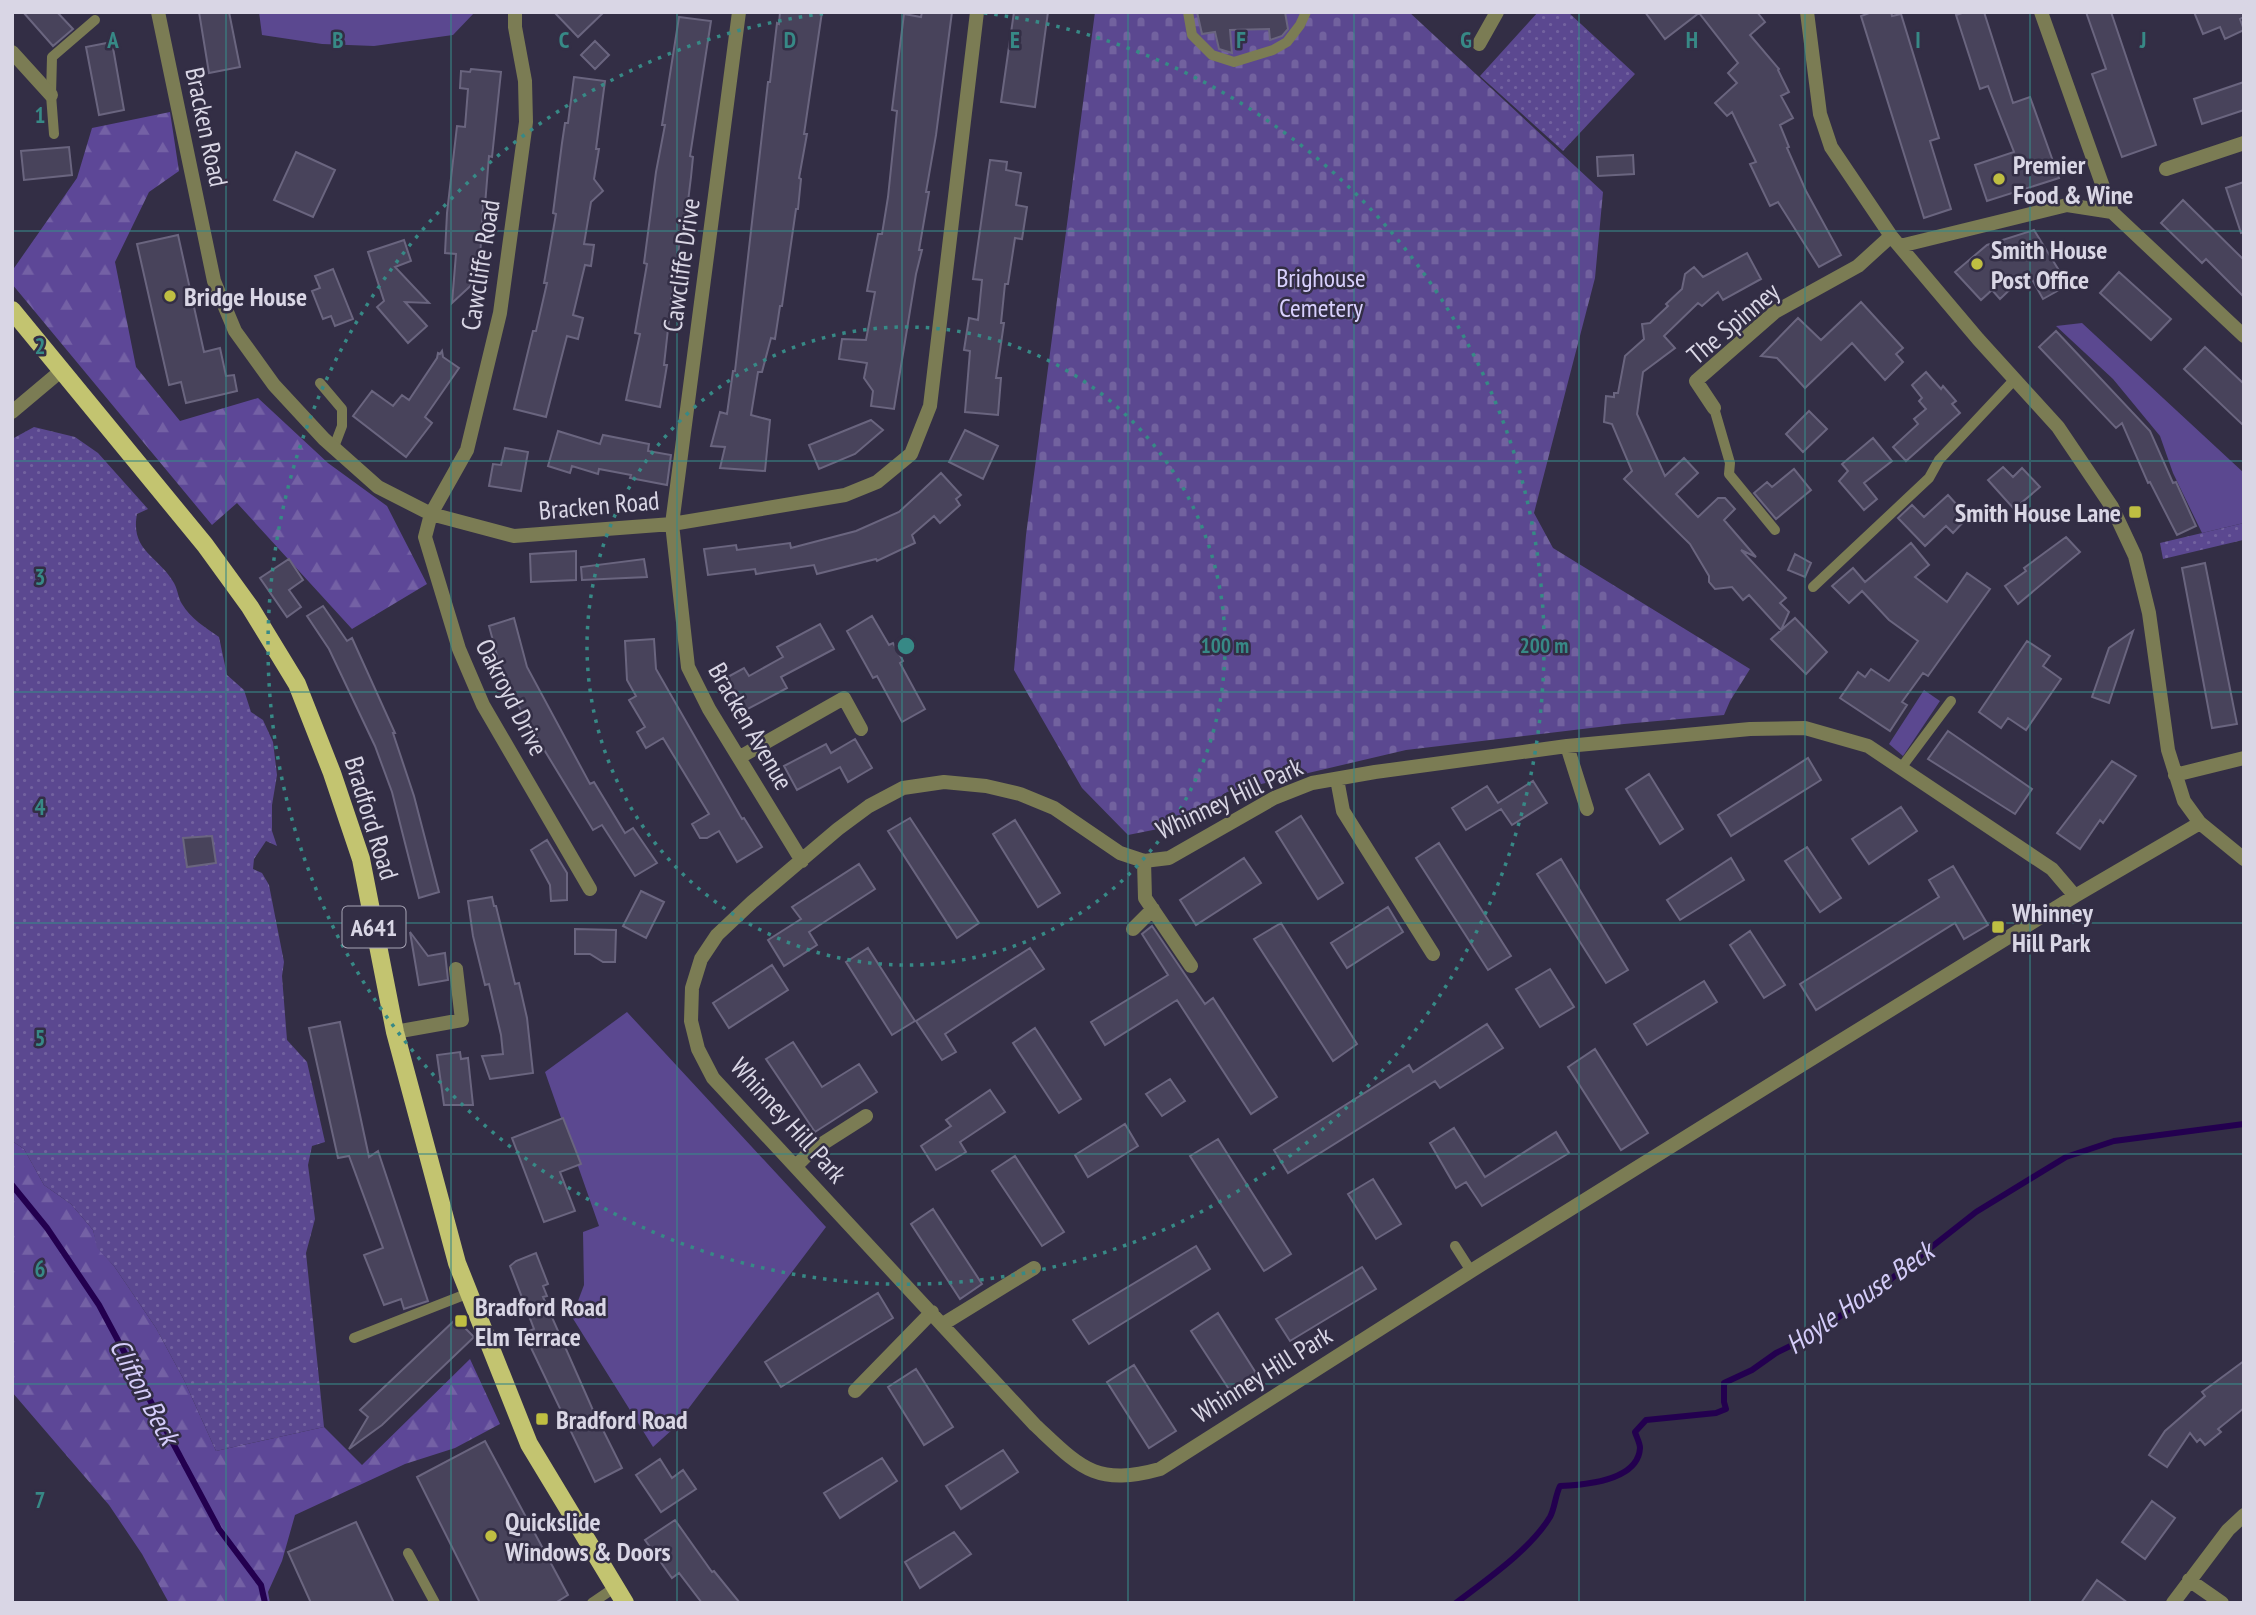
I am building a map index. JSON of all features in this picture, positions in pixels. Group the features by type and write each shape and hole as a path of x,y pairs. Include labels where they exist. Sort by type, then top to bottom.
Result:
{"main road":[{"name":"Bradford Road","path":"12,310 205,545 250,607 297,684 332,773 361,859 395,1032 457,1263 529,1444 619,1595"}],"street":[{"name":"Bracken Road","path":"158,12 214,281 235,331 274,385 334,447 379,487 431,514 514,536 671,524 845,495 877,482 911,454 930,406 977,12"},
{"name":"Cawcliffe Road","path":"431,514 467,450 500,313 526,122 525,82 515,27 515,12"},
{"name":"Cawcliffe Drive","path":"671,524 739,12"},
{"path":"1479,44 1497,12"},
{"path":"1807,12 1820,114 1831,147 1896,241 2058,427 2112,507 2135,555 2149,613 2168,750 2184,801 2200,823 2244,859"},
{"path":"2041,12 2112,212 2244,336"},
{"path":"12,52 51,94"},
{"path":"2166,169 2244,143"},
{"path":"1896,241 2067,205 2112,212"},
{"name":"The Spinney","path":"1714,408 1696,381 1775,312 1896,241"},
{"path":"12,412 62,370"},
{"name":"Oakroyd Drive","path":"431,514 425,537 459,649 484,705 590,889"},
{"name":"Bracken Avenue","path":"671,524 688,667 709,709 802,861"},
{"path":"740,757 844,698 861,729"},
{"name":"Whinney Hill Park","path":"2075,896 2052,869 1868,746 1805,728 1750,729 1567,746 1312,783 1273,799 1169,858 1144,861 1120,853 1054,808 1020,793 944,782 903,788 869,806 838,829 717,935 701,960 692,988 691,1021 698,1049 713,1077 1035,1425 1075,1463 1094,1473 1137,1475 1160,1469 1471,1271 2075,896 2200,823"},
{"path":"1567,746 1587,809"},
{"path":"2175,775 2244,758"},
{"path":"1337,779 1343,811 1433,954"},
{"path":"1144,861 1145,898 1191,966"},
{"path":"1133,929 1153,909"},
{"path":"395,1032 462,1020 456,968"},
{"path":"797,1166 811,1151 866,1116"},
{"path":"943,1324 1034,1268"},
{"path":"855,1391 932,1312"},
{"path":"2173,1603 2228,1530 2244,1515"},
{"path":"2189,1580 2222,1603"}],"lane":[{"path":"1188,12 1192,35 1212,55 1234,62 1273,50 1287,42 1306,12"},
{"path":"54,134 52,57 95,20"},
{"path":"1813,587 1928,478 1939,460 2015,380"},
{"path":"320,383 342,409 342,426 334,447"},
{"path":"1714,408 1730,463 1729,474 1775,530"},
{"path":"1901,768 1951,702"},
{"path":"1455,1246 1471,1271"},
{"path":"354,1338 469,1293"},
{"path":"408,1553 435,1603"},
{"path":"592,1603 619,1595"}],"green space":[{"path":"259,12 475,12 453,35 374,46 322,44 262,35"},
{"name":"Brighouse Cemetery","path":"1095,12 1409,12 1603,192 1595,278 1534,513 1553,548 1750,669 1724,715 1406,750 1227,792 1183,824 1128,835 1082,788 1014,670 1026,535"},
{"path":"1538,12 1568,12 1635,74 1563,151 1480,76"},
{"path":"170,112 179,171 149,192 115,262 136,367 180,421 258,398 328,463 387,506 427,584 352,629 237,503 212,525 12,284 12,271 77,178 92,128"},
{"path":"2082,323 2244,473 2244,523 2202,533 2173,473 2160,436 2113,379 2056,326"},
{"path":"34,427 75,437 98,453 148,509 137,514 136,526 142,545 168,574 185,609 219,637 227,675 244,690 251,712 263,720 273,742 277,775 272,805 272,831 277,846 266,841 254,859 253,869 262,873 269,885 284,962 282,976 287,1040 307,1062 325,1142 312,1146 308,1165 315,1219 306,1253 324,1427 216,1451 184,1380 156,1328 114,1266 97,1248 93,1230 71,1204 44,1185 24,1149 12,1141 12,439"},
{"path":"2244,523 2244,542 2243,540 2163,559 2160,543"},
{"path":"1924,690 1940,701 1903,756 1889,744"},
{"path":"627,1012 826,1227 673,1429 653,1447 572,1317 584,1285 583,1232 599,1226 545,1072"},
{"path":"12,1141 24,1149 44,1185 71,1204 93,1230 98,1248 114,1266 156,1328 184,1380 216,1451 324,1427 362,1465 470,1359 500,1424 455,1448 405,1464 295,1515 282,1561 268,1592 270,1603 169,1603 142,1554 109,1505 12,1392"}],"building":[{"path":"23,12 57,12 73,29 53,46"},
{"path":"199,12 229,12 240,67 209,73"},
{"path":"554,12 604,12 578,37"},
{"path":"780,12 822,12 804,134 807,134 799,178 798,209 782,306 775,339 771,338 762,372 758,372 751,415 770,420 765,471 720,468 725,447 711,446 720,412 727,414 735,371 768,82"},
{"path":"922,12 952,12 926,192 929,192 919,250 922,250 894,409 871,406 873,391 864,378 867,363 839,359 842,339 866,340 875,292 867,291 878,234 882,234 888,197 897,111 892,110 904,14 921,17"},
{"path":"1014,12 1048,12 1035,107 1001,102"},
{"path":"1197,12 1285,12 1288,29 1282,36 1270,40 1269,29 1230,30 1232,53 1219,49 1215,32 1202,34"},
{"path":"1645,12 1757,12 1765,22 1750,35 1779,69 1789,92 1781,96 1793,118 1780,125 1789,147 1787,148 1806,191 1841,255 1819,267 1778,202 1770,206 1750,164 1756,162 1732,112 1727,116 1715,103 1737,83 1728,73 1738,63 1699,13 1665,39"},
{"path":"1872,12 1891,12 1892,16 1901,14 1939,138 1930,141 1951,209 1924,218 1861,16"},
{"path":"1984,12 2013,103 2030,97 2059,178 1987,201 1975,165 2014,152 1988,86 1980,89 1956,15"},
{"path":"2086,12 2111,12 2156,145 2122,157 2092,74 2106,69"},
{"path":"2194,12 2244,12 2244,17 2240,19 2244,30 2225,39 2220,27 2203,34"},
{"path":"679,17 711,21 690,156 693,157 691,177 672,293 664,365 667,365 660,407 626,400 640,334 635,333 647,264 644,263"},
{"path":"595,41 609,55 595,69 581,55"},
{"path":"112,42 124,110 99,115 86,47"},
{"path":"471,69 501,72 492,157 489,156 483,205 479,278 452,303 456,254 445,253 447,213 457,126 465,127 468,89 460,88 461,71 470,72"},
{"path":"574,77 605,81 594,179 603,191 591,202 584,244 594,245 591,266 585,265 573,315 583,318 578,339 567,336 546,417 514,409 547,283 544,283 556,214 553,213 562,143 565,123 568,123"},
{"path":"2244,82 2244,110 2202,124 2194,99"},
{"path":"69,147 72,175 24,180 21,151"},
{"path":"296,152 335,170 313,217 274,200"},
{"path":"1633,155 1634,174 1598,176 1597,157"},
{"path":"990,160 1007,162 1006,170 1021,173 1016,205 1027,207 1022,239 1015,238 1008,284 1005,284 1001,323 1004,323 996,378 1001,378 998,415 965,412 970,351 964,350 969,318 978,320 982,280 973,279"},
{"path":"2244,182 2244,232 2241,233 2226,188"},
{"path":"2183,200 2244,260 2244,297 2206,259 2202,263 2161,223"},
{"path":"2034,230 2068,285 2043,299 2028,272 2000,299 1992,290 1981,300 1955,272 1987,245"},
{"name":"Bridge House","path":"178,235 204,352 220,348 226,376 234,375 237,391 186,403 181,382 169,385 137,244"},
{"path":"404,240 411,261 395,267 429,303 405,302 427,326 408,343 377,307 384,301 368,252"},
{"path":"1747,253 1761,279 1723,300 1718,292 1702,306 1698,303 1664,336 1675,348 1643,372 1637,414 1665,476 1684,458 1698,473 1676,494 1698,517 1718,498 1725,498 1735,509 1724,520 1756,557 1741,550 1786,598 1780,603 1789,612 1781,630 1749,595 1743,600 1732,587 1715,589 1709,582 1709,576 1690,544 1624,479 1632,471 1612,424 1604,422 1606,396 1614,397 1614,393 1618,393 1625,356 1644,339 1642,324 1650,323 1668,306 1666,304 1682,289 1685,274 1694,267 1703,277"},
{"path":"333,269 353,319 335,326 331,316 323,319 312,291 320,288 315,276"},
{"path":"2119,272 2171,319 2151,340 2100,293"},
{"path":"1861,302 1903,348 1896,354 1903,362 1885,380 1852,343 1805,388 1777,358 1761,356 1798,318 1821,340"},
{"path":"2056,331 2150,431 2196,526 2177,535 2150,482 2148,483 2122,423 2116,428 2039,347"},
{"path":"2205,347 2244,384 2244,426 2184,369"},
{"path":"442,351 443,357 459,368 425,417 432,423 406,457 353,416 372,391 393,406 402,395 409,400 438,353"},
{"path":"1926,372 1956,401 1952,404 1960,413 1906,461 1893,447 1918,424 1914,419 1926,409 1912,385"},
{"path":"1809,411 1827,429 1803,452 1786,434"},
{"path":"871,420 883,430 855,454 819,469 809,445"},
{"path":"965,430 998,446 983,479 949,462"},
{"path":"558,431 600,444 603,435 649,444 648,451 671,455 667,485 599,469 598,474 572,466 570,473 548,466"},
{"path":"1873,438 1892,461 1864,483 1877,499 1864,510 1839,481 1848,471 1842,464"},
{"path":"505,448 528,452 521,491 489,486 493,464 501,465"},
{"path":"2003,467 2013,477 2022,468 2040,487 2014,509 1988,480"},
{"path":"1794,469 1811,490 1776,519 1754,493 1767,482 1772,487"},
{"path":"941,473 961,495 956,499 960,505 940,523 934,516 912,535 915,543 877,561 876,559 817,574 814,565 756,574 755,569 708,575 704,549 736,545 737,550 790,543 791,548 856,531 899,512"},
{"path":"1948,495 1968,517 1953,533 1946,526 1925,546 1898,518 1912,505 1924,517"},
{"path":"2066,537 2080,552 2018,604 2005,586 2026,571 2024,568"},
{"path":"1911,543 1929,565 1915,577 1947,602 1967,573 1990,589 1928,676 1923,673 1902,702 1907,705 1890,731 1840,698 1858,672 1865,677 1871,669 1889,681 1918,641 1889,620 1862,591 1849,603 1832,586 1853,568 1865,582"},
{"path":"576,551 576,580 531,582 530,554"},
{"path":"1795,554 1811,563 1805,577 1788,570"},
{"path":"289,559 303,580 289,590 301,607 287,617 260,578"},
{"path":"644,559 647,577 582,580 581,567"},
{"path":"2205,563 2237,724 2212,728 2182,568"},
{"path":"323,606 347,641 352,638 395,733 439,892 419,898 392,792 375,746 329,649 307,616"},
{"path":"872,616 889,645 893,643 903,661 900,663 925,709 902,722 877,676 873,678 847,631"},
{"path":"514,618 527,667 590,784 594,782 625,833 633,828 657,863 635,876 602,825 593,830 526,720 502,674 489,626"},
{"path":"1795,618 1827,652 1806,674 1771,639"},
{"path":"820,624 834,649 781,677 787,688 742,712 724,679 744,668 749,676 783,657 777,647"},
{"path":"2133,631 2109,703 2092,697 2109,648"},
{"path":"654,639 656,669 742,819 744,818 762,847 737,862 719,831 707,838 700,838 692,824 709,814 663,738 646,748 637,732 645,727 629,700 636,696 627,680 625,641"},
{"path":"2027,641 2050,656 2043,666 2061,679 2026,730 2008,718 2001,728 1979,712"},
{"path":"1948,731 2032,789 2015,814 1928,759"},
{"path":"855,739 872,768 848,782 840,767 797,790 784,766 826,744 831,753"},
{"path":"1808,758 1821,780 1731,836 1718,815"},
{"path":"2112,761 2136,776 2103,823 2100,820 2080,849 2057,833"},
{"path":"1649,774 1683,829 1660,844 1626,789"},
{"path":"1533,781 1547,803 1512,825 1501,809 1466,830 1452,808 1487,786 1498,803"},
{"path":"1901,807 1917,831 1869,864 1852,839"},
{"path":"1301,816 1343,883 1318,899 1276,832"},
{"path":"910,818 979,923 957,938 888,831"},
{"path":"1015,820 1060,893 1038,907 993,834"},
{"path":"212,836 216,863 187,867 183,838"},
{"path":"547,840 567,873 567,900 551,901 550,885 531,850"},
{"path":"1439,843 1511,956 1488,970 1416,858"},
{"path":"1807,847 1841,898 1820,912 1785,861"},
{"path":"1244,858 1261,883 1196,925 1180,900"},
{"path":"1731,858 1744,880 1680,920 1667,900"},
{"path":"1561,859 1628,970 1606,983 1537,874"},
{"path":"859,864 875,889 809,932 817,945 784,966 768,940 801,919 792,907"},
{"path":"1953,866 1988,925 1964,939 1955,923 1816,1010 1800,984 1939,897 1929,880"},
{"path":"641,891 664,902 646,938 623,926"},
{"path":"492,897 515,984 519,983 527,1018 533,1073 490,1079 482,1056 503,1054 501,1035 489,984 485,985 468,901"},
{"path":"1388,907 1403,932 1347,968 1331,943"},
{"path":"1281,923 1357,1044 1333,1061 1254,939"},
{"path":"1152,926 1205,1004 1213,998 1277,1097 1251,1114 1177,1000 1105,1045 1091,1022 1168,975 1142,934"},
{"path":"575,929 616,930 615,962 603,962 590,954 575,954"},
{"path":"1750,931 1785,985 1764,998 1730,945"},
{"path":"410,932 428,956 445,953 448,980 419,985"},
{"path":"868,948 915,1021 892,1035 846,962"},
{"path":"1030,948 1044,969 945,1034 956,1052 942,1060 916,1021"},
{"path":"772,965 788,990 729,1028 713,1003"},
{"path":"1550,969 1574,1007 1540,1027 1516,989"},
{"path":"1704,981 1717,1002 1647,1045 1634,1024"},
{"path":"340,1022 369,1157 378,1151 428,1301 404,1309 401,1299 384,1305 364,1255 383,1248 349,1156 338,1158 309,1028"},
{"path":"1487,1024 1503,1048 1440,1088 1435,1081 1288,1173 1274,1150 1409,1065 1413,1072"},
{"path":"1035,1028 1081,1099 1059,1113 1013,1043"},
{"path":"793,1042 822,1087 859,1064 877,1092 815,1132 766,1059"},
{"path":"1595,1049 1648,1133 1621,1150 1568,1067"},
{"path":"460,1052 461,1059 468,1058 473,1105 444,1105 437,1055"},
{"path":"1170,1079 1185,1101 1162,1116 1146,1094"},
{"path":"990,1090 1005,1112 960,1142 966,1152 936,1170 921,1146 951,1126 946,1120"},
{"path":"563,1118 581,1164 560,1172 575,1211 544,1222 512,1138"},
{"path":"1125,1124 1138,1146 1088,1177 1075,1155"},
{"path":"1454,1128 1485,1177 1556,1132 1569,1153 1482,1206 1466,1182 1456,1188 1430,1143"},
{"path":"1218,1139 1291,1254 1264,1271 1190,1156"},
{"path":"1015,1156 1064,1232 1042,1246 992,1171"},
{"path":"1373,1179 1401,1224 1376,1239 1348,1194"},
{"path":"933,1209 982,1284 960,1299 911,1224"},
{"path":"1196,1246 1210,1269 1089,1344 1073,1320"},
{"path":"536,1253 548,1284 543,1286 547,1296 543,1297 622,1468 595,1482 524,1333 534,1329 510,1266"},
{"path":"1362,1267 1376,1289 1290,1341 1276,1319"},
{"path":"878,1293 893,1318 781,1387 765,1362"},
{"path":"1218,1313 1261,1381 1234,1397 1191,1331"},
{"path":"456,1319 474,1337 382,1425 349,1449 368,1417 360,1410"},
{"path":"2244,1361 2244,1408 2218,1429 2221,1432 2205,1445 2200,1439 2197,1442 2190,1433 2167,1467 2149,1455 2165,1431 2205,1396 2202,1392"},
{"path":"1134,1365 1176,1431 1149,1448 1107,1382"},
{"path":"916,1369 953,1427 924,1445 888,1387"},
{"name":"Quickslide Windows & Doors","path":"485,1441 568,1595 555,1603 480,1603 417,1477"},
{"path":"1003,1450 1018,1472 961,1509 946,1486"},
{"path":"882,1458 897,1481 840,1518 824,1493"},
{"path":"660,1459 672,1478 683,1470 696,1489 661,1512 636,1475"},
{"path":"2152,1501 2175,1518 2145,1559 2122,1542"},
{"path":"675,1520 712,1572 714,1571 740,1603 702,1603 679,1573 672,1578 645,1540"},
{"path":"356,1522 394,1603 311,1603 288,1552"},
{"path":"954,1532 971,1554 920,1588 905,1562"},
{"path":"2097,1580 2128,1603 2081,1603"}],"waterway":[{"name":"Hoyle House Beck","path":"1456,1603 1507,1564 1531,1541 1550,1517 1560,1486 1608,1479 1630,1468 1637,1459 1640,1448 1635,1432 1646,1420 1716,1413 1726,1409 1724,1383 1815,1334 1882,1286 1976,1212 2066,1157 2114,1141 2244,1124"},
{"name":"Clifton Beck","path":"12,1185 47,1228 99,1305 219,1529 261,1585 265,1603"}],"place":[{"name":"Premier Food & Wine","path":"1999,179"},
{"name":"Smith House Post Office","path":"1977,264"},
{"name":"Bridge House","path":"170,296"},
{"name":"Smith House Lane","path":"2135,512"},
{"name":"Whinney Hill Park","path":"1998,927"},
{"name":"Bradford Road Elm Terrace","path":"461,1321"},
{"name":"Bradford Road","path":"542,1419"},
{"name":"Quickslide Windows & Doors","path":"491,1536"}]}
